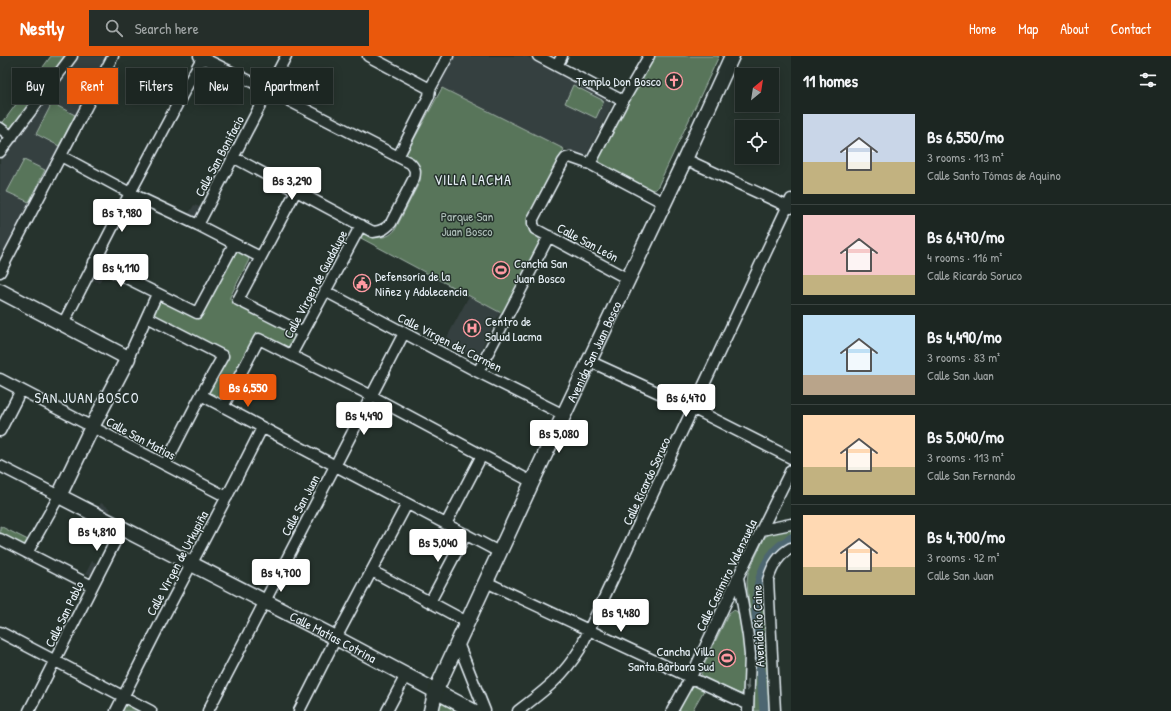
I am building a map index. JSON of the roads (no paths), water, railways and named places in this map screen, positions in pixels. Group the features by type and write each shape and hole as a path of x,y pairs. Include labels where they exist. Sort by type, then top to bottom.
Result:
{"street":[{"path":"0,152 72,56"},
{"path":"0,272 113,56"},
{"name":"Calle San Bonifacio","path":"280,68 286,56"},
{"path":"368,56 430,89"},
{"path":"398,156 429,96 430,89 448,56"},
{"path":"557,66 562,56"},
{"path":"649,56 623,101 590,164 664,203"},
{"name":"Avenida San Juan Bosco","path":"431,711 436,690 499,552 685,159 732,56"},
{"path":"63,324 202,57 251,82"},
{"path":"542,57 623,101"},
{"name":"Calle San Bonifacio","path":"198,225 261,104"},
{"path":"233,157 373,232 386,229 391,223 414,178 416,172 414,167 398,156 296,104"},
{"path":"0,128 12,137"},
{"path":"61,156 130,193 198,225 260,257"},
{"name":"Calle San León","path":"590,164 570,157 566,158 534,219 533,224 535,229 628,279"},
{"path":"685,159 790,204"},
{"path":"296,191 238,300 303,333"},
{"name":"Calle Ricardo Soruco","path":"518,711 559,678 571,664 580,649 790,204"},
{"name":"Calle Virgen de Guadalupe","path":"291,355 361,225"},
{"path":"478,372 549,236"},
{"path":"94,262 197,313 234,244"},
{"path":"0,291 128,358"},
{"name":"Calle Virgen del Carmen","path":"325,291 478,372 564,415"},
{"path":"27,553 59,496 92,427 128,358 157,294"},
{"path":"147,317 223,356 165,465"},
{"name":"Calle San Juan","path":"208,711 404,333"},
{"name":"Calle Virgen de Guadalupe","path":"223,407 258,339 372,396 532,482"},
{"path":"589,361 694,409 791,458"},
{"name":"Calle San Matias","path":"0,379 226,498"},
{"path":"0,431 21,390"},
{"path":"201,395 499,552"},
{"name":"Calle Virgen de Urkupiña","path":"116,711 262,428"},
{"path":"446,524 482,455"},
{"name":"Calle Matías Cotrina","path":"0,466 406,674 473,711"},
{"name":"Calle Casimiro Valenzuela","path":"672,711 691,677 791,470"},
{"path":"298,711 407,504"},
{"path":"762,530 791,524"},
{"name":"Calle San Pablo","path":"29,711 122,528"},
{"path":"430,602 466,534"},
{"path":"0,539 92,586"},
{"name":"Avenida Río Caine","path":"775,711 768,580 773,564 780,556 791,548"},
{"path":"372,571 467,622"},
{"name":"Avenida Río Caine","path":"738,577 750,655 747,707"},
{"path":"486,582 691,677 747,707"},
{"path":"0,632 151,711"},
{"path":"458,643 485,711"},
{"path":"387,711 406,674"}],"waterway":[{"path":"764,711 756,613 759,581 769,559 782,544 791,538"}],"place":[{"name":"Templo Don Bosco","path":"674,81"},
{"name":"Cancha San Juan Bosco","path":"501,270"},
{"name":"Defensoría de la Niñez y Adolecencia","path":"362,283"},
{"name":"Centro de Salud Lacma","path":"472,328"},
{"name":"Cancha Villa Santa Bárbara Sud","path":"727,658"}],"district":[{"name":"VILLA LACMA","path":"473,180"},
{"name":"SAN JUAN BOSCO","path":"87,398"}],"park label":[{"name":"Parque San Juan Bosco","path":"467,224"}]}
